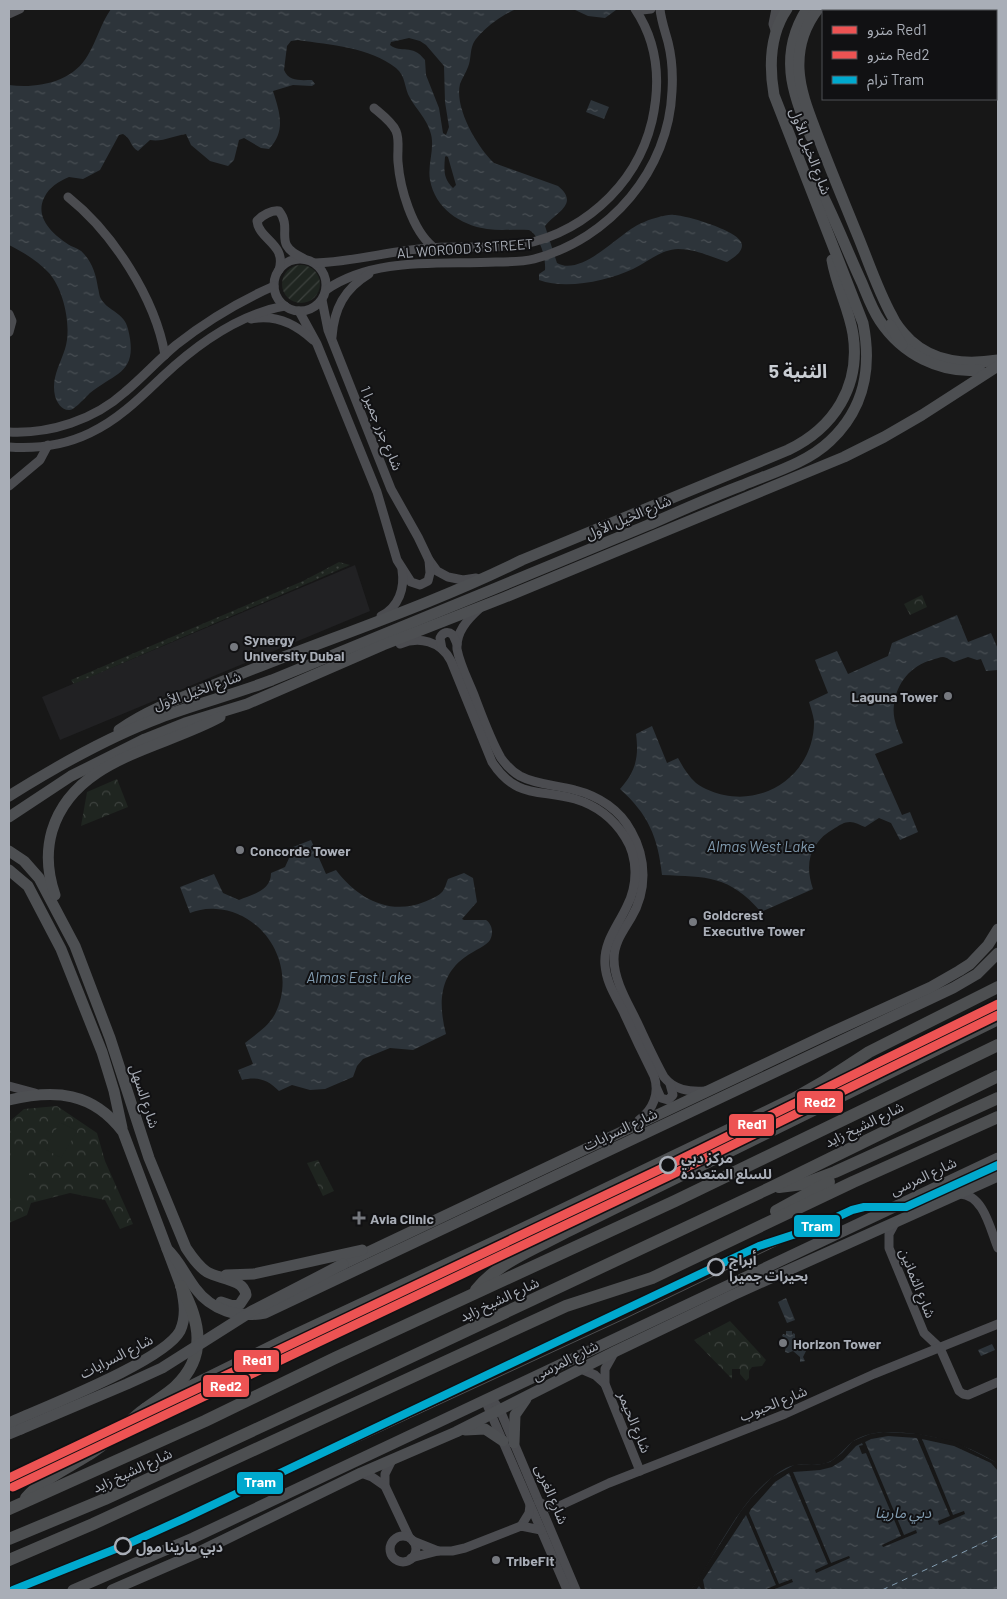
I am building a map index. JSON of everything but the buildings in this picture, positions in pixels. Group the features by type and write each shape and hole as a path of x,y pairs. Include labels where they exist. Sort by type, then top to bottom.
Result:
{"highway":[{"path":"145,1409 283,1341 539,1221 800,1095 868,1052 998,987"},
{"path":"472,1294 487,1278 504,1265 568,1231 998,1019"},
{"name":"شارع الشيخ زايد","path":"9,1508 205,1421 335,1358 675,1201 998,1045"},
{"name":"شارع الشيخ زايد","path":"9,1539 105,1500 772,1187 998,1076"},
{"path":"772,1187 792,1186 813,1180 903,1142 998,1098"},
{"path":"9,1560 93,1524 566,1306 652,1278 998,1117"},
{"path":"741,1235 757,1222 801,1196 864,1166 903,1142"},
{"path":"22,1503 49,1477 96,1449 181,1381 195,1354 198,1338 197,1324 192,1308 181,1286"}],"main road":[{"name":"شارع الخيل الأول","path":"9,796 104,742 160,718 272,680 785,468 814,453 842,429 860,396 866,378 868,360 867,341 863,323 774,94 770,74 771,54 776,33 786,9"},
{"path":"807,9 794,35 790,51 790,68 797,105 885,315 902,345"},
{"path":"818,9 803,38 799,54 799,70 805,103 891,315 909,339 922,349 936,356 968,364 998,364"},
{"path":"804,173 816,185 825,200 878,318 902,345 926,362 940,367 969,372 998,364"},
{"path":"104,742 136,718 155,709 483,579 788,450 813,436 824,426 841,403 852,376 854,362 852,333 833,266 831,243"},
{"name":"شارع الخيل الأول","path":"9,817 48,790 79,772 170,729 200,718 232,710 383,645 647,539 864,447 929,411 998,364"},
{"name":"شارع السهل","path":"65,926 51,880 49,848 54,825 73,793 91,776 102,770 134,754 194,730 232,710"},
{"name":"شارع السهل","path":"9,852 24,862 39,878 65,926 97,1002 149,1158 186,1248 192,1258 205,1271"},
{"path":"9,870 28,886 61,949 102,1052 114,1091 123,1132"},
{"name":"شارع السرايات","path":"167,1249 202,1296 221,1309 243,1315 265,1313 589,1154 912,1002 970,964 988,945 998,929"},
{"name":"شارع السرايات","path":"9,1434 162,1368 252,1311 386,1244 589,1154 622,1133 710,1091 912,1002 965,982 988,965 998,953"},
{"name":"شارع السرايات","path":"9,1100 42,1094 74,1096 89,1102 114,1120 123,1132 181,1286 184,1303 183,1323 176,1336 166,1347 97,1384 9,1423"},
{"name":"شارع المرسى","path":"73,1590 193,1538 998,1158"},
{"name":"شارع المرسى","path":"112,1590 195,1554 361,1473 456,1432 614,1352 733,1295 998,1176"},
{"name":"شارع السرايات","path":"205,1271 223,1275 242,1276 386,1244"},
{"path":"185,1272 218,1300 233,1306 243,1302 246,1295 241,1285 205,1271"},
{"path":"456,1432 474,1428 484,1429 508,1442 515,1415 529,1395"}],"street":[{"path":"9,14 20,9"},
{"path":"636,9 651,9"},
{"name":"AL WOROOD 3 STREET","path":"312,261 346,261 433,247 495,248 530,243 557,234 589,216 614,193 629,175 643,148 651,125 656,99 656,56 647,29 636,9"},
{"name":"AL WOROOD 3 STREET","path":"326,290 350,276 375,270 427,263 497,262 534,259 564,248 590,234 613,215 625,204 645,176 660,147 668,120 672,93 672,73 660,9"},
{"path":"776,9 773,24 776,33"},
{"path":"374,108 394,128 397,134 400,178 407,203 418,228 433,247"},
{"path":"613,215 609,205 614,193"},
{"path":"68,198 94,221 111,241 148,302 160,330 165,355"},
{"path":"9,447 48,446 68,441 99,428 136,403 191,352 240,320 254,313 285,306 299,311 308,310 316,306 322,300 326,290 325,275 312,261 294,254 287,246 283,218 279,211 275,211 260,217 257,224 278,251 280,261 274,286 276,293 285,306"},
{"path":"414,249 418,240 418,228"},
{"path":"278,270 292,260 300,258 312,261"},
{"path":"332,340 335,315 342,298 354,284 375,270"},
{"path":"9,432 33,432 63,426 90,416 114,401 178,344 209,322 274,286"},
{"name":"شارع جزر جميرا 1","path":"322,300 325,320 332,340 391,489 418,536 429,560"},
{"name":"شارع جزر جميرا 1","path":"299,311 317,344 382,504 394,552 401,567"},
{"path":"9,314 12,321 9,332"},
{"path":"240,320 264,317 283,320 300,329 317,344"},
{"path":"160,330 168,339 178,344"},
{"path":"135,383 132,393 136,403"},
{"path":"9,486 40,460 48,446"},
{"path":"429,560 437,571 442,574 463,580 471,580 502,570"},
{"path":"401,567 415,585 424,584 430,577 429,560"},
{"path":"362,628 368,622 388,613 396,605 402,584 401,567"},
{"path":"483,605 465,624 458,635 459,659 488,730 506,765 528,779 551,786 575,790 602,800 619,814 632,832 641,855 643,887 637,907 617,941 614,966 623,992 662,1073 670,1084 673,1095 668,1100 661,1098 656,1089"},
{"path":"457,644 453,635 447,632 441,635 439,642 442,649 451,661 492,762 502,776 524,790 573,798 597,809 617,826 630,847 635,866 634,885 629,904 609,939 605,966 610,984 654,1076 656,1089 654,1101 649,1111 645,1116 627,1126 622,1133"},
{"path":"383,645 392,646 411,640 420,640 430,642 442,649"},
{"path":"670,1084 691,1092 710,1091"},
{"path":"9,1086 42,1094"},
{"path":"974,1187 998,1183"},
{"path":"960,1194 971,1196 978,1202 998,1248"},
{"name":"شارع الثمانين","path":"895,1222 889,1234 889,1248 924,1333 940,1348"},
{"name":"شارع الحبوب","path":"558,1507 640,1471 784,1414 874,1374 998,1324"},
{"path":"940,1348 959,1391 963,1394 968,1395 998,1382"},
{"name":"شارع الحيمر","path":"614,1352 606,1369 605,1384 640,1471"},
{"name":"شارع الحيمر","path":"581,1369 594,1375 605,1384"},
{"name":"شارع الغربى","path":"486,1399 496,1412 530,1505 545,1528 576,1590"},
{"name":"شارع الغربى","path":"508,1442 539,1502 545,1528 567,1590"},
{"path":"392,1460 385,1474 385,1486 416,1550 411,1558"},
{"path":"361,1473 385,1486"},
{"path":"539,1502 548,1507 558,1507"},
{"path":"522,1526 530,1505"},
{"path":"397,1514 394,1539 390,1550 394,1557 401,1561 465,1548 522,1526 545,1528 558,1507"},
{"path":"394,1539 401,1536 438,1552"}],"shaded area":[{"path":"355,565 370,611 60,740 42,697"}],"green space":[{"path":"301,265 314,271 320,284 314,297 301,303 288,297 282,284 288,271"},
{"path":"339,562 350,565 74,684 71,680 303,581"},
{"path":"922,595 927,607 910,615 904,604"},
{"path":"117,779 128,807 81,826 87,792"},
{"path":"57,1106 97,1133 105,1161 133,1224 120,1229 105,1200 70,1193 31,1203 27,1215 9,1223 9,1122 24,1109"},
{"path":"60,1122 77,1131 61,1158 45,1149"},
{"path":"9,1158 29,1158 29,1194 9,1194"},
{"path":"318,1160 334,1191 323,1196 307,1163"},
{"path":"730,1321 766,1360 762,1366 752,1367 749,1371 749,1378 746,1381 740,1374 740,1369 732,1369 732,1379 694,1340"}],"water":[{"path":"111,9 517,9 505,14 492,23 476,39 471,50 469,64 460,84 459,94 464,116 469,127 481,148 494,163 558,186 564,192 567,198 564,207 545,226 557,263 566,266 586,261 637,225 652,219 671,215 690,218 724,230 740,240 742,248 737,255 727,262 697,252 678,249 666,251 623,273 586,283 561,284 539,280 539,274 545,270 544,260 542,248 533,233 529,230 487,229 467,224 450,214 437,199 429,174 432,137 426,122 408,94 402,75 396,68 374,55 362,51 298,40 291,41 287,46 284,70 286,74 289,77 300,80 312,80 315,84 312,86 293,85 273,91 278,107 280,129 269,149 261,148 244,138 239,140 234,160 228,166 210,161 191,145 186,134 164,140 150,140 138,151 123,134 119,135 100,170 83,179 69,177 55,185 46,194 42,206 44,220 53,232 71,246 80,250 87,258 95,274 100,298 108,307 120,315 126,323 131,344 128,363 123,370 90,393 74,408 67,410 60,406 54,389 55,377 65,349 68,330 65,309 59,289 45,269 30,257 9,245 9,85 31,86 53,82 73,72 88,55","holes":["409,38 426,45 444,66 445,102 449,127 446,135 443,133 439,108 426,75 425,60 416,52 394,48 390,45 391,42","446,156 448,157 456,185 453,188 447,181 445,174"]},
{"path":"573,9 616,10 605,18 588,16"},
{"path":"591,100 609,107 604,119 586,112"},
{"name":"Almas West Lake","path":"957,615 968,642 991,633 998,649 998,670 986,671 981,659 977,660 968,657 954,662 940,657 917,666 901,683 895,697 895,720 903,743 875,754 902,815 910,812 918,832 900,840 891,823 879,818 865,827 852,822 842,824 820,840 811,854 809,870 813,889 761,912 738,891 716,880 692,876 662,875 658,849 650,827 638,808 620,789 633,770 637,750 636,734 652,726 667,763 678,758 696,783 713,792 741,797 773,789 787,780 807,754 812,738 814,721 809,702 828,693 815,660 837,651 848,674 888,656 892,643"},
{"name":"Almas East Lake","path":"311,840 326,874 336,870 344,880 364,896 386,905 398,907 411,906 428,900 442,892 448,879 464,873 473,878 477,902 462,919 486,920 491,926 492,934 486,944 458,963 446,980 443,990 442,1011 446,1034 413,1050 390,1048 363,1059 357,1066 353,1077 325,1089 310,1090 292,1085 279,1091 271,1084 262,1080 253,1078 242,1080 238,1070 253,1064 245,1043 269,1023 275,1014 281,997 283,979 280,962 273,946 263,932 250,920 234,913 209,909 190,913 180,887 214,874 223,893 239,900 265,888 271,873 285,867 290,856 288,849"},
{"path":"786,1298 795,1320 787,1323 778,1302"},
{"path":"786,1331 792,1331 792,1335 793,1333 795,1334 795,1344 805,1346 806,1351 803,1357 805,1361 800,1362 800,1357 793,1351 785,1352 786,1344 781,1339 785,1338 782,1336 783,1334 786,1335"},
{"path":"992,1344 995,1350 981,1356 978,1350"},
{"name":"دبي مارينا","path":"883,1432 899,1432 943,1439 971,1449 998,1464 998,1590 691,1590 732,1523 770,1479 791,1466 820,1464 831,1461 858,1438"}],"pier":[{"path":"883,1432 919,1434 954,1441 997,1463 998,1471 991,1463 954,1446 922,1439 953,1515 964,1511 965,1514 939,1525 938,1521 950,1516 917,1438 888,1436 871,1439 865,1442 904,1535 916,1530 917,1533 883,1547 882,1545 901,1536 866,1453 862,1454 859,1446 863,1445 862,1443 832,1467 793,1472 831,1563 849,1556 850,1558 816,1573 815,1570 828,1564 789,1473 775,1482 749,1513 779,1584 792,1579 793,1582 772,1590 764,1590 776,1585 746,1515 703,1580 705,1590 702,1590 699,1586 696,1590 691,1590 741,1511 772,1477 794,1465 817,1465 830,1462 853,1441 870,1434"}],"ferry route":[{"path":"882,1590 998,1536"}],"tram line":[{"name":"Tram","path":"13,1590 123,1546 183,1519 759,1246 811,1229 852,1210 864,1207 906,1207 998,1165"},
{"path":"24,1590 184,1522 624,1319 811,1229"}],"metro line":[{"name":"Red1","path":"9,1478 669,1165 998,1004"},
{"name":"Red2","path":"13,1487 673,1174 998,1015"}],"place":[{"name":"Synergy University Dubai","path":"234,647"},
{"name":"Laguna Tower","path":"948,696"},
{"name":"Concorde Tower","path":"240,850"},
{"name":"Goldcrest Executive Tower","path":"693,922"},
{"name":"مركز دبي للسلع المتعددة","path":"668,1165"},
{"name":"Avia Clinic","path":"359,1218"},
{"name":"أبراج بحيرات جميرا","path":"716,1267"},
{"name":"Horizon Tower","path":"783,1343"},
{"name":"دبي مارينا مول","path":"123,1546"},
{"name":"TribeFit","path":"496,1560"}],"district":[{"name":"الثنية 5","path":"798,370"}]}
